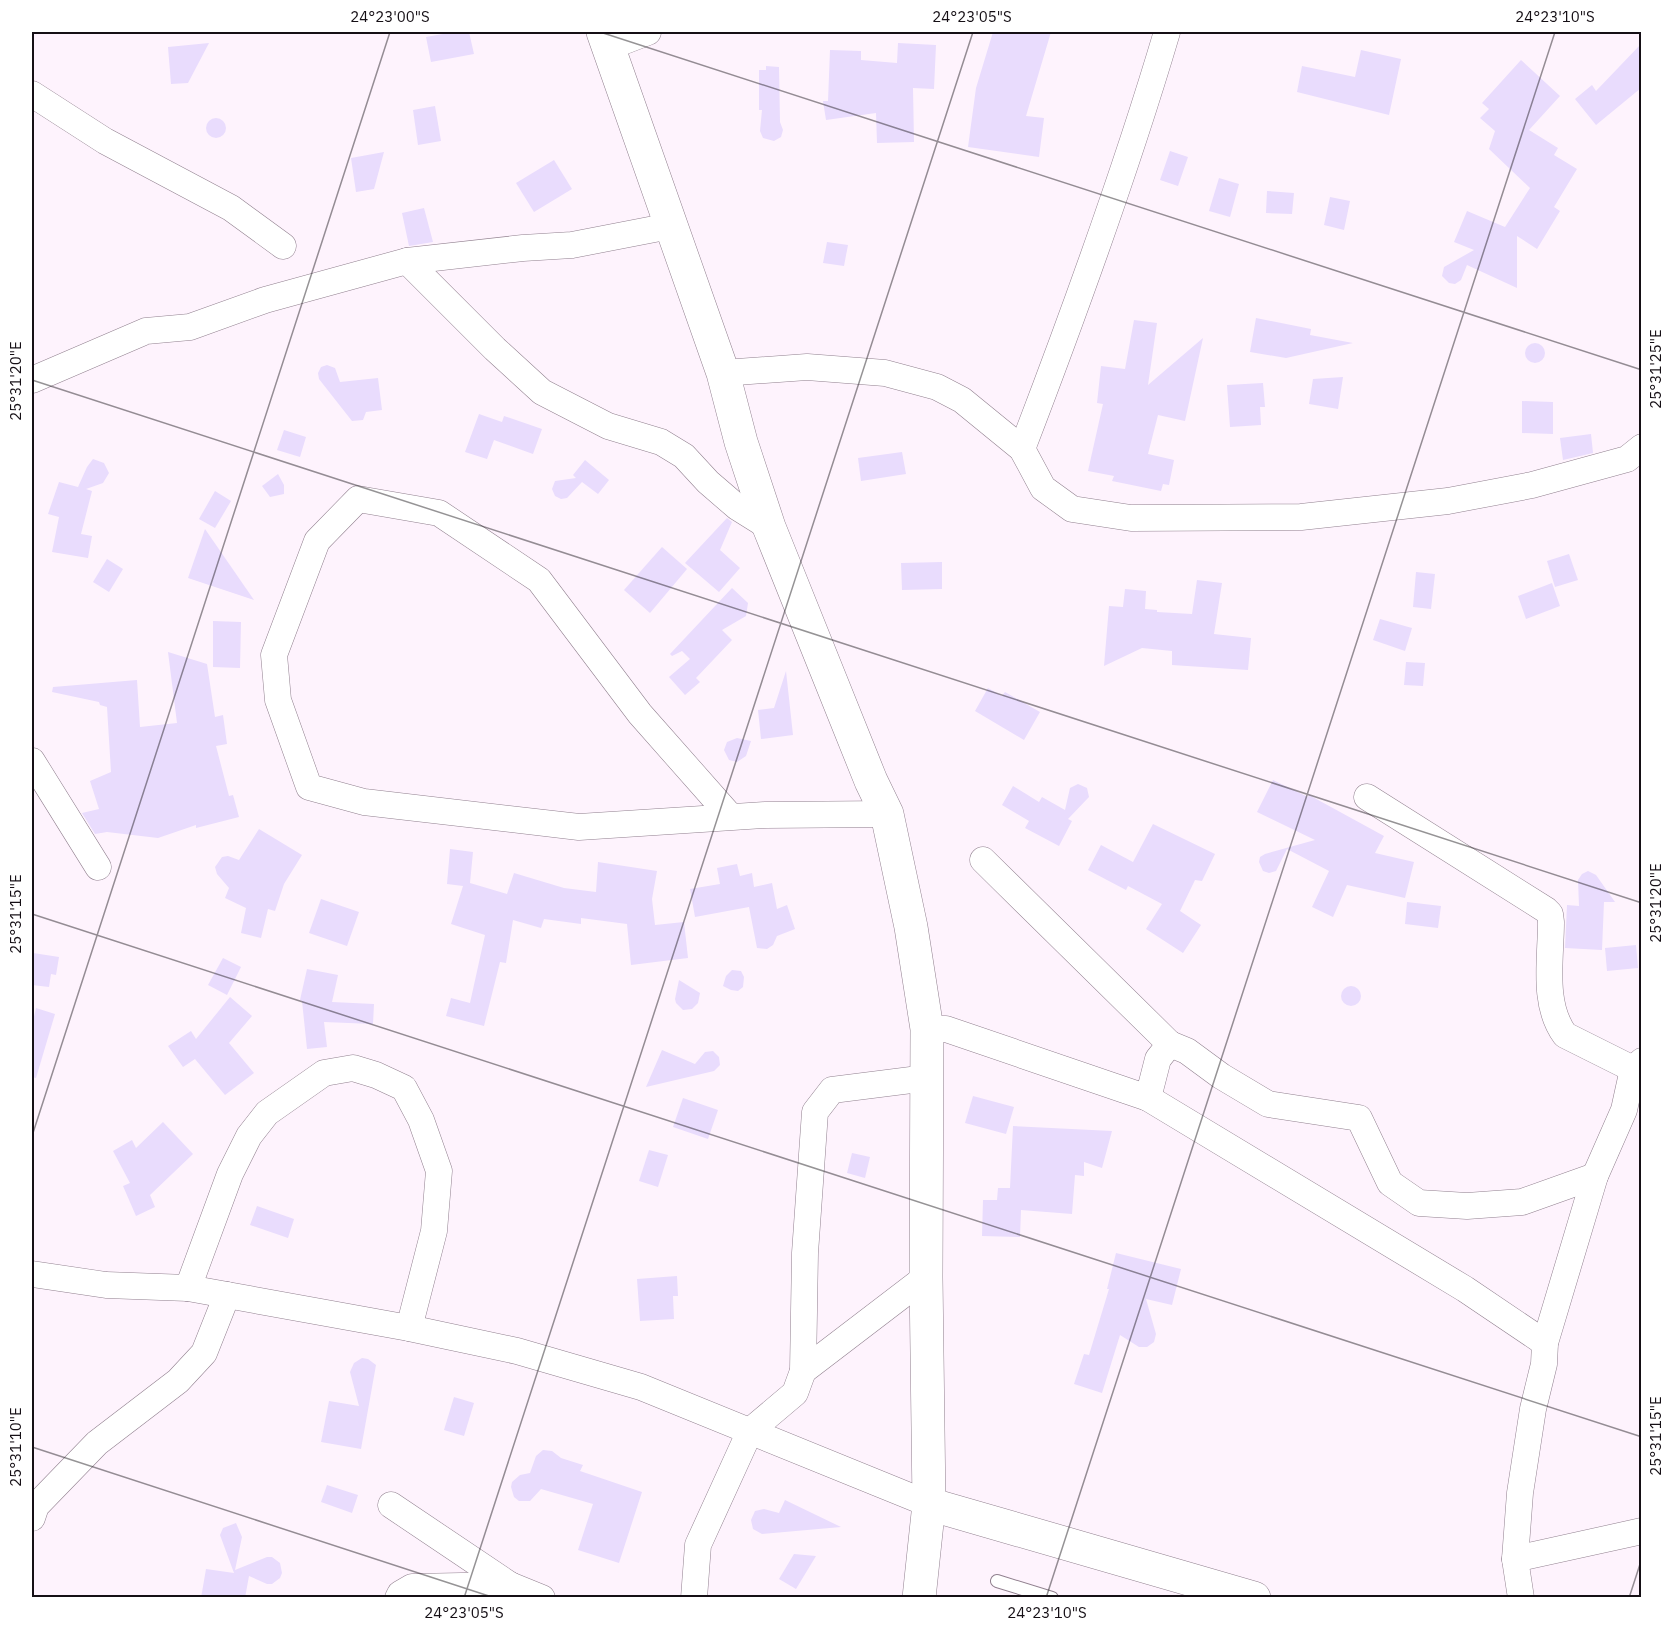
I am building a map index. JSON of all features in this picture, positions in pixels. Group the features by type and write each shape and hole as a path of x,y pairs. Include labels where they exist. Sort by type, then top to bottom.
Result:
{"street":[{"path":"648,32 606,39 723,373 741,442 769,527 871,781 887,814 911,927 927,1029 928,1504 919,1598"},
{"path":"1022,449 1068,331 1135,139 1167,32"},
{"path":"32,94 105,141 231,208 283,246"},
{"path":"32,380 146,331 190,327 265,300 407,261 523,248 573,245 670,226"},
{"path":"407,261 495,349 542,392 608,426 661,442 684,456 708,482 737,507 769,527"},
{"path":"723,373 807,367 885,373 937,387 962,400 1022,449 1043,488 1072,508 1131,518 1301,517 1448,501 1532,485 1627,459 1641,447"},
{"path":"731,817 640,714 538,580 439,513 358,499 317,541 274,655 278,700 309,787 364,802 579,827 731,817 887,814"},
{"path":"32,761 98,867"},
{"path":"1367,797 1546,910 1550,914 1551,922 1550,998 1560,1028 1565,1035 1637,1065 1624,1110 1595,1176 1545,1343 1544,1364 1533,1409 1520,1492 1515,1559 1521,1598"},
{"path":"983,860 1170,1044 1187,1051 1221,1076 1268,1104 1359,1118 1390,1183 1419,1203 1467,1206 1522,1202 1595,1176"},
{"path":"927,1029 946,1029 1148,1098 1465,1289 1545,1343"},
{"path":"1148,1098 1158,1059 1170,1044"},
{"path":"188,1288 230,1174 249,1136 267,1113 324,1073 353,1068 376,1075 404,1088 421,1120 439,1171 434,1231 409,1328"},
{"path":"694,1598 699,1545 750,1431 795,1393 803,1371 805,1253 815,1112 832,1090 927,1078"},
{"path":"32,1274 106,1285 188,1288 409,1328 517,1351 641,1386 928,1504 1194,1585 1254,1598"},
{"path":"803,1371 926,1276"},
{"path":"32,1518 36,1506 97,1443 178,1381 204,1353 226,1295"},
{"path":"391,1505 510,1585 542,1598"},
{"path":"1515,1559 1641,1531"},
{"path":"398,1598 400,1594 412,1587 510,1585"}],"lane":[{"path":"997,1581 1052,1598"}],"building":[{"path":"469,32 474,54 431,62 426,37"},
{"path":"993,32 1051,32 1026,116 1044,118 1039,157 968,147 976,88"},
{"path":"209,43 188,83 171,84 168,47"},
{"path":"898,43 936,45 934,89 913,88 914,142 877,143 876,113 826,120 823,101 828,101 830,50 861,51 861,60 897,63"},
{"path":"1641,44 1641,88 1596,125 1575,99 1592,85 1596,91"},
{"path":"1361,50 1401,59 1389,115 1297,92 1302,66 1355,77"},
{"path":"1521,60 1560,96 1529,130 1558,148 1554,155 1577,169 1554,207 1560,211 1537,249 1517,236 1517,288 1467,265 1461,280 1455,284 1449,283 1442,276 1444,267 1474,250 1454,242 1467,211 1505,227 1530,188 1489,149 1495,131 1480,118 1489,109 1482,103"},
{"path":"766,66 779,67 780,122 783,130 781,137 774,141 763,138 760,131 762,110 759,110 759,70 766,70"},
{"path":"435,106 441,141 418,145 413,110"},
{"path":"216,118 223,121 226,128 223,135 216,138 209,135 206,128 209,121"},
{"path":"1170,151 1188,157 1178,186 1160,180"},
{"path":"384,152 374,189 356,192 351,158"},
{"path":"554,160 572,189 534,212 516,183"},
{"path":"1219,178 1239,184 1230,217 1209,211"},
{"path":"1267,191 1294,193 1292,214 1266,213"},
{"path":"1330,197 1350,201 1344,230 1324,225"},
{"path":"424,208 433,242 409,246 402,213"},
{"path":"827,242 848,245 844,266 823,263"},
{"path":"1256,318 1311,329 1310,335 1353,343 1286,358 1250,352"},
{"path":"1134,320 1157,323 1148,385 1203,338 1185,421 1158,415 1148,454 1174,460 1169,485 1163,484 1161,491 1112,481 1114,476 1088,471 1103,404 1097,403 1101,366 1125,369"},
{"path":"1535,343 1542,346 1545,353 1542,360 1535,363 1528,360 1525,353 1528,346"},
{"path":"327,365 335,368 340,382 378,378 382,410 366,412 363,420 352,421 319,379 318,373 321,367"},
{"path":"1343,377 1338,409 1309,404 1313,379"},
{"path":"1263,383 1265,407 1260,407 1261,425 1230,427 1227,385"},
{"path":"1522,401 1553,402 1553,434 1522,433"},
{"path":"479,414 502,422 504,416 542,429 533,454 494,440 487,459 465,452"},
{"path":"284,430 306,437 300,457 277,450"},
{"path":"1591,434 1593,453 1563,460 1560,438"},
{"path":"902,452 906,474 861,481 858,458"},
{"path":"93,459 104,463 109,473 103,483 86,489 92,491 81,534 92,536 88,558 52,552 59,517 48,514 59,482 78,487"},
{"path":"585,460 609,480 598,494 582,482 567,498 561,499 555,496 552,489 555,481 576,478 573,475"},
{"path":"278,474 284,485 284,494 270,497 262,486"},
{"path":"215,491 231,501 215,528 199,519"},
{"path":"727,518 732,522 720,550 740,568 719,592 685,563"},
{"path":"205,529 254,600 188,578"},
{"path":"662,547 687,569 650,613 624,590"},
{"path":"1569,554 1578,580 1555,587 1547,561"},
{"path":"107,559 123,569 109,592 93,582"},
{"path":"942,562 942,589 902,590 901,563"},
{"path":"1416,572 1435,574 1431,609 1413,607"},
{"path":"1197,580 1222,583 1214,634 1251,638 1248,670 1172,665 1172,651 1142,648 1104,666 1109,606 1123,607 1125,589 1146,591 1145,609 1192,614"},
{"path":"1552,583 1560,606 1526,619 1518,596"},
{"path":"732,588 748,603 746,616 722,630 732,640 696,678 700,682 685,695 669,677 690,659 682,651 672,656 670,654"},
{"path":"1380,619 1412,628 1405,651 1373,640"},
{"path":"213,621 241,622 240,668 213,667"},
{"path":"168,652 207,664 215,717 223,715 227,744 216,746 229,796 233,795 239,817 196,828 196,825 158,838 107,832 95,834 82,813 99,809 90,781 111,772 107,707 100,705 99,702 52,692 53,687 137,680 140,727 177,723"},
{"path":"1406,662 1425,663 1423,686 1404,685"},
{"path":"786,671 793,735 761,739 758,710 774,708"},
{"path":"988,688 1002,696 1005,692 1040,712 1024,740 975,711"},
{"path":"737,738 751,741 746,756 737,762 729,760 724,750 727,742"},
{"path":"1273,780 1308,797 1309,795 1384,836 1375,853 1414,862 1405,898 1347,885 1333,917 1312,907 1329,871 1287,849 1276,871 1269,873 1263,871 1259,862 1260,857 1265,854 1315,840 1257,812"},
{"path":"1078,784 1087,788 1089,797 1068,819 1072,821 1059,846 1025,828 1029,821 1002,805 1013,786 1039,802 1042,797 1065,810 1070,788"},
{"path":"1153,824 1215,854 1202,881 1195,880 1180,911 1201,925 1183,953 1146,929 1162,904 1128,886 1126,890 1088,870 1101,845 1133,862"},
{"path":"259,829 302,855 284,884 275,911 268,909 261,938 241,933 246,908 225,898 229,888 217,874 215,867 222,857 228,856 239,860"},
{"path":"450,849 473,852 470,883 507,894 514,873 564,888 596,892 598,862 657,871 652,899 655,925 684,922 688,958 631,965 627,924 581,918 581,924 544,919 541,928 513,920 506,963 500,962 484,1026 446,1016 451,998 470,1003 485,935 451,924 463,886 447,884"},
{"path":"737,864 740,876 752,873 754,887 772,883 777,909 787,905 795,929 777,936 773,945 767,949 757,948 749,907 695,917 690,889 720,884 717,868"},
{"path":"1588,871 1596,875 1615,902 1604,902 1602,950 1565,948 1567,905 1579,906 1578,880"},
{"path":"321,899 359,912 347,946 309,933"},
{"path":"1407,902 1441,906 1438,928 1405,924"},
{"path":"1636,945 1638,968 1607,971 1605,948"},
{"path":"33,953 59,957 56,975 51,974 49,987 32,985"},
{"path":"223,958 241,967 227,995 208,985"},
{"path":"307,969 338,975 332,1002 374,1004 373,1024 324,1022 327,1047 307,1049 302,1001 300,1000"},
{"path":"732,970 741,971 744,977 743,987 738,991 723,986 726,976"},
{"path":"679,980 700,993 698,1003 692,1009 683,1010 676,1003"},
{"path":"1347,986 1355,986 1361,992 1361,1000 1355,1006 1347,1006 1341,1000 1341,992"},
{"path":"230,997 252,1016 229,1043 254,1073 225,1095 195,1059 183,1067 168,1046 191,1031 196,1039"},
{"path":"36,1008 55,1014 36,1078 32,1077 32,1025"},
{"path":"662,1050 695,1064 705,1052 713,1051 719,1057 720,1065 714,1071 646,1087"},
{"path":"973,1096 1014,1107 1006,1134 965,1123"},
{"path":"683,1098 718,1110 708,1139 673,1127"},
{"path":"163,1122 193,1154 150,1195 155,1207 136,1216 123,1186 130,1183 113,1151 132,1140 136,1148"},
{"path":"1013,1126 1112,1131 1102,1168 1084,1162 1084,1176 1075,1175 1072,1214 1021,1210 1020,1237 982,1236 983,1200 997,1200 998,1188 1010,1188"},
{"path":"649,1150 668,1155 658,1187 639,1181"},
{"path":"852,1153 870,1157 865,1178 847,1173"},
{"path":"257,1206 294,1219 288,1238 250,1225"},
{"path":"1116,1253 1181,1269 1172,1305 1146,1299 1156,1334 1154,1342 1147,1347 1139,1347 1120,1335 1102,1393 1074,1384 1084,1354 1089,1355 1109,1289 1107,1289"},
{"path":"677,1276 678,1296 673,1296 674,1319 640,1321 637,1279"},
{"path":"362,1358 376,1365 361,1449 321,1442 329,1401 359,1406 350,1372 354,1363"},
{"path":"454,1397 474,1403 464,1436 444,1430"},
{"path":"543,1450 552,1451 561,1458 583,1465 580,1471 642,1492 619,1563 578,1550 593,1504 541,1489 530,1501 519,1501 514,1497 512,1482 520,1475 530,1473 536,1456"},
{"path":"327,1485 358,1495 352,1513 321,1502"},
{"path":"785,1500 841,1527 762,1534 753,1529 751,1520 755,1511 764,1509 779,1513"},
{"path":"236,1523 242,1537 235,1570 272,1557 280,1563 282,1573 280,1578 272,1584 267,1584 249,1576 245,1598 201,1598 206,1569 234,1573 220,1535 223,1528"},
{"path":"794,1554 816,1556 796,1589 779,1579"}]}
